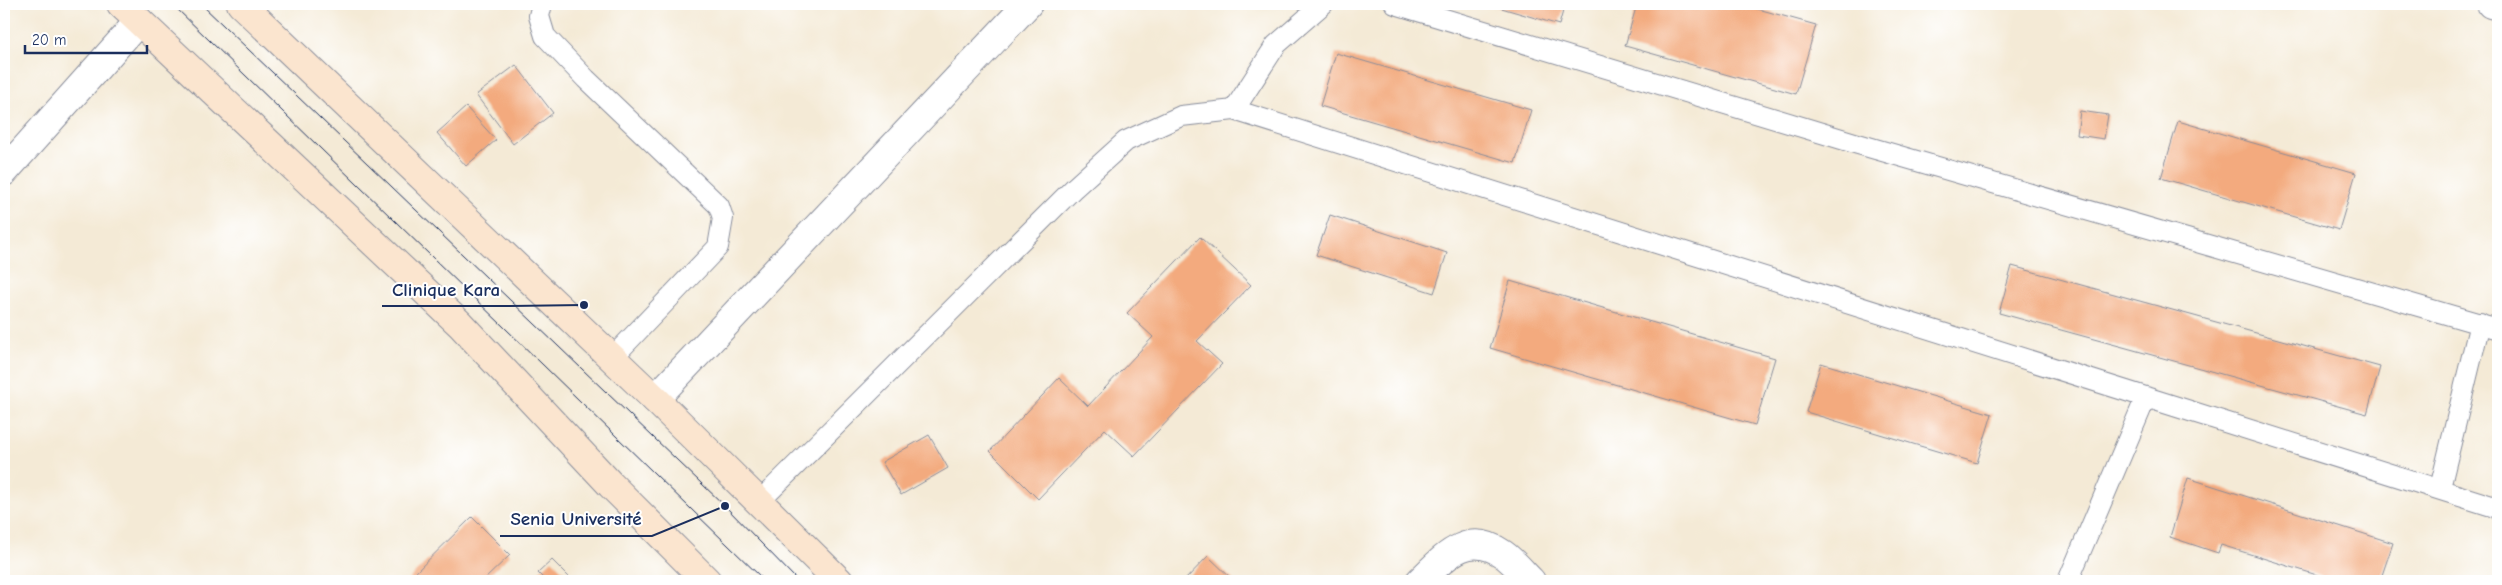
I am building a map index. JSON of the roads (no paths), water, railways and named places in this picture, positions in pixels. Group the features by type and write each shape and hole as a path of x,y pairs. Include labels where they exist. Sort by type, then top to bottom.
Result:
{"main road":[{"path":"241,4 655,399 839,581"},
{"path":"130,12 460,324 611,485 707,581"}],"street":[{"path":"655,399 1028,4"},
{"path":"2491,4 2498,6"},
{"path":"4,172 130,12"},
{"path":"1420,581 1445,557 1460,546 1481,544 1502,554 1531,581"}],"lane":[{"path":"542,4 539,16 545,36 586,79 719,206 723,218 718,247 612,358"},
{"path":"1234,110 1276,45 1323,4"},
{"path":"1395,4 1858,144 2489,326 2440,488"},
{"path":"759,502 1074,188 1126,142 1182,116 1234,110 2440,488 2498,508"},
{"path":"2068,581 2146,397"}],"tram line":[{"path":"172,4 765,581"},
{"path":"201,4 725,506 798,581"}],"place":[{"name":"Clinique Kara","path":"584,305"},
{"name":"Senia Université","path":"725,506"}]}
